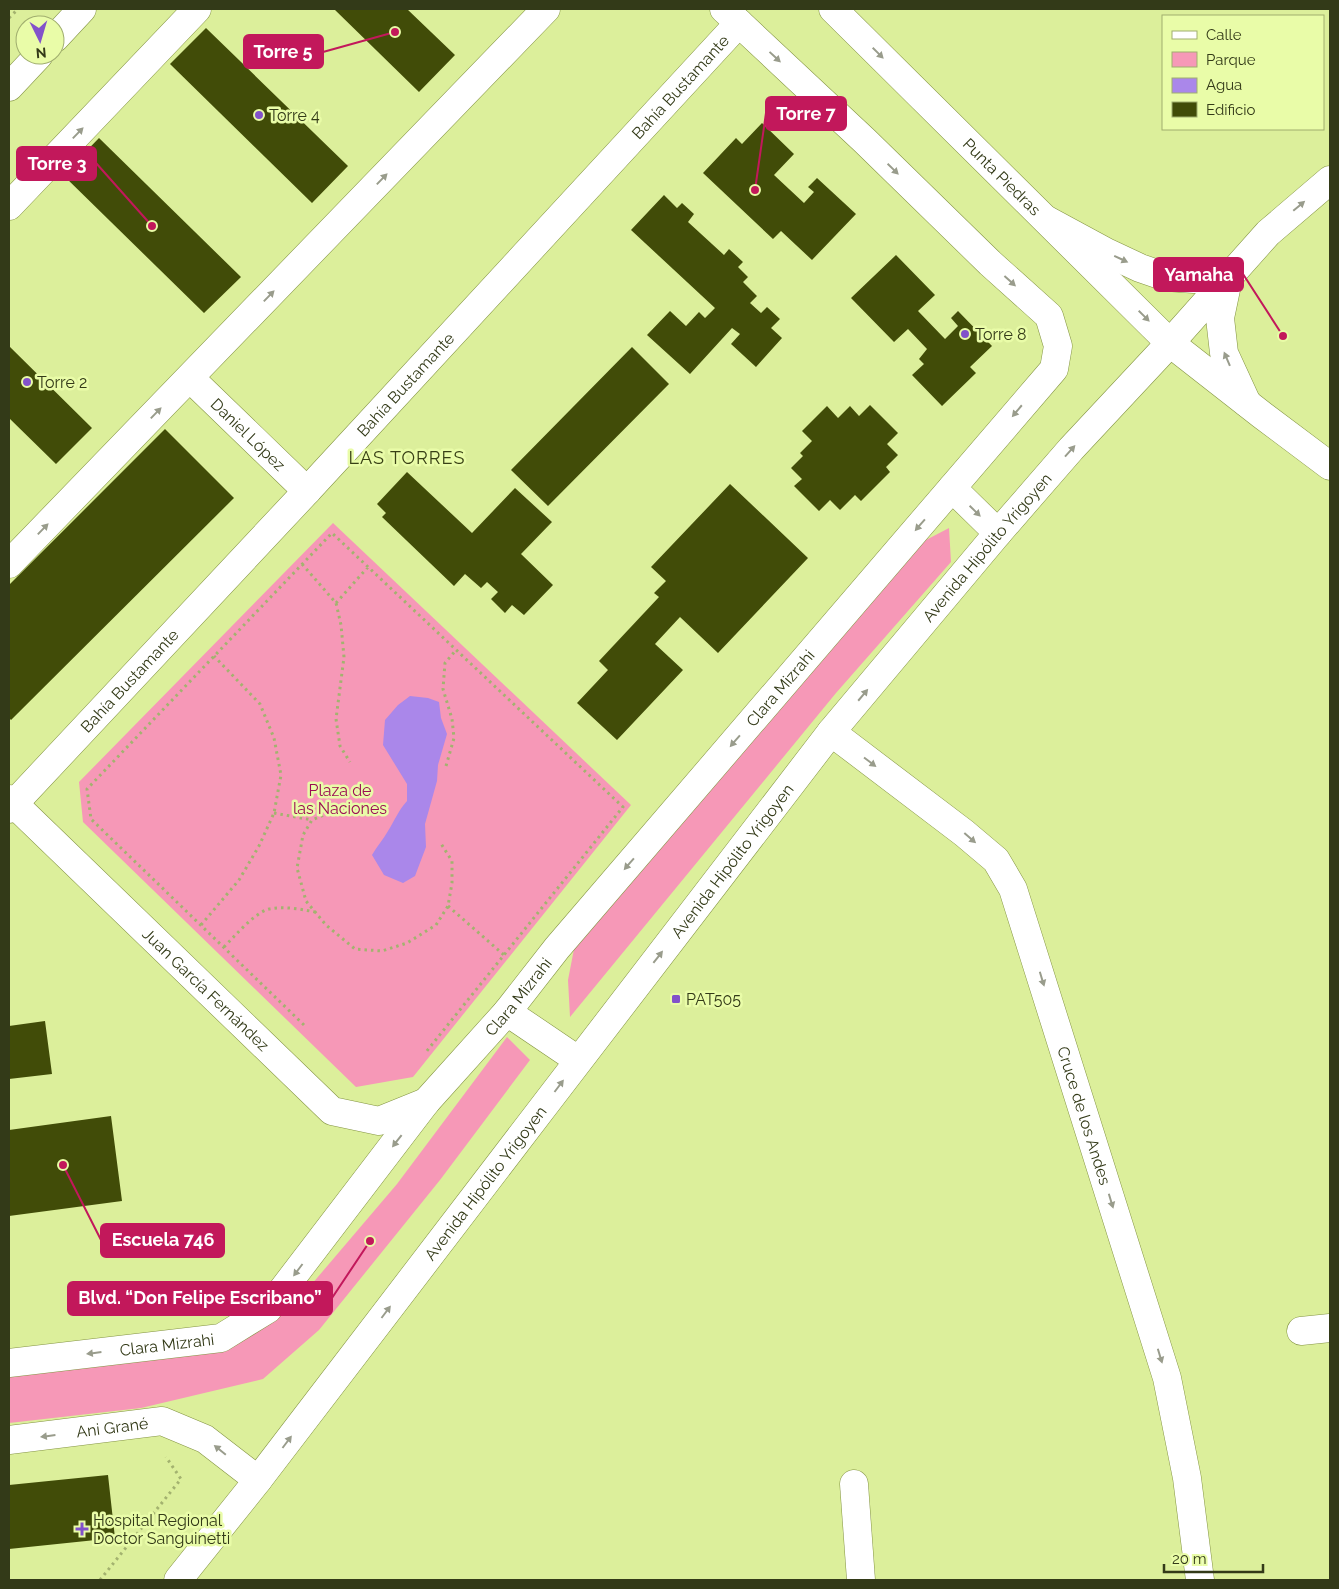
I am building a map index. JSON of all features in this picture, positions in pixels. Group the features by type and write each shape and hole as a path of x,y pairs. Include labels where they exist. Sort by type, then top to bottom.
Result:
{"main road":[{"path":"65,27 82,9"},
{"path":"9,206 197,9"},
{"path":"9,564 546,9"},
{"name":"Punta Piedras","path":"833,9 1170,343 1330,466"},
{"name":"Clara Mizrahi","path":"9,1363 221,1338 268,1309 426,1102 507,1012 558,948 1054,369 1058,346 1048,316 990,264 732,16"},
{"name":"Bahía Bustamante","path":"10,804 307,491 732,16"},
{"path":"9,87 30,65"},
{"name":"Avenida Hipólito Yrigoyen","path":"178,1580 258,1480 578,1060 832,732 998,533 1071,449 1170,343 1268,232 1330,180"},
{"path":"1047,220 1108,253 1140,268 1166,277 1194,279 1229,274 1220,318 1224,353 1247,403"},
{"name":"Daniel López","path":"190,378 307,491"},
{"path":"952,488 998,533"},
{"name":"Cruce de los Andes","path":"832,732 964,833 996,860 1013,889 1167,1378 1187,1478 1200,1580"},
{"name":"Juan García Fernández","path":"10,804 332,1112 379,1121 426,1102"},
{"path":"507,1012 578,1060"},
{"path":"1301,1331 1330,1328"},
{"name":"Ani Grané","path":"9,1440 162,1421 205,1439 258,1480"},
{"path":"854,1484 861,1580"}],"path":[{"path":"9,18 18,9"},
{"path":"304,1024 91,819 87,789 332,533 623,808 422,1056"},
{"path":"302,564 336,603 341,625 344,656 336,719 340,746 350,762"},
{"path":"336,603 368,567"},
{"path":"446,766 454,738 452,719 444,689 445,672 446,663 456,650"},
{"path":"201,925 239,880 259,846 274,813 281,774 274,738 260,704 214,656"},
{"path":"274,813 312,820 341,808"},
{"path":"312,820 302,836 297,868 306,901 326,925 355,949 382,951 407,943 436,925 448,906 452,883 452,860 440,842"},
{"path":"448,906 504,955"},
{"path":"224,947 247,922 267,909 294,908 315,912"},
{"path":"100,1580 181,1479 162,1451"}],"green space":[{"name":"Plaza de las Naciones","path":"333,523 631,805 413,1077 356,1087 83,822 79,782"},
{"path":"949,528 951,562 836,693 570,1017 568,980 574,949 903,552"},
{"path":"507,1037 530,1060 440,1180 319,1330 263,1379 141,1408 9,1423 9,1369 234,1338 300,1298 397,1184"}],"water":[{"path":"410,696 428,698 439,702 441,718 447,734 425,824 426,847 415,876 403,883 384,875 372,855 407,801 407,784 383,745 385,720 398,705"}],"building":[{"path":"334,9 407,9 455,55 419,92"},
{"name":"Torre 4","path":"206,28 348,166 312,203 170,64"},
{"path":"762,123 794,154 774,175 804,203 814,192 808,187 817,178 856,214 812,260 781,231 773,239 703,173 736,138 742,144"},
{"path":"99,138 241,277 204,313 63,175"},
{"path":"664,195 677,208 682,203 694,214 688,222 724,255 729,249 743,262 738,267 748,277 743,282 757,296 750,303 761,313 767,307 780,319 771,328 782,338 756,367 731,344 740,334 732,328 690,374 647,335 670,311 686,326 699,312 705,318 715,308 631,230"},
{"name":"Torre 8","path":"896,255 935,295 918,311 945,339 958,326 951,318 958,311 992,346 970,367 976,373 942,406 912,375 924,364 919,359 927,349 908,329 894,342 851,298"},
{"name":"Torre 2","path":"9,346 92,428 56,464 9,418"},
{"path":"632,347 669,384 548,506 511,470"},
{"path":"870,405 898,433 887,444 898,455 886,467 890,472 861,501 855,495 840,510 830,500 819,511 794,486 802,479 791,468 803,456 800,453 812,441 802,431 827,406 838,418 850,406 859,416"},
{"path":"165,429 234,498 11,720 9,718 9,585"},
{"path":"407,472 472,533 515,488 552,522 521,554 553,585 524,615 512,605 505,613 491,599 498,592 487,582 481,588 465,574 454,586 382,517 386,513 377,504"},
{"path":"730,484 808,558 718,653 680,617 655,644 683,670 617,740 577,703 608,670 599,661 659,597 654,593 666,581 651,567"},
{"path":"45,1021 52,1074 9,1079 9,1026"},
{"path":"111,1116 122,1201 9,1216 9,1130"},
{"path":"108,1475 115,1538 9,1549 9,1485"}],"place":[{"name":"Torre 5","path":"395,32"},
{"name":"Torre 4","path":"259,115"},
{"name":"Torre 7","path":"755,190"},
{"name":"Torre 3","path":"152,226"},
{"name":"Torre 8","path":"965,334"},
{"name":"Yamaha","path":"1283,336"},
{"name":"Torre 2","path":"27,382"},
{"name":"PAT505","path":"676,999"},
{"name":"Escuela 746","path":"63,1165"},
{"name":"Blvd. “Don Felipe Escribano”","path":"370,1241"},
{"name":"Hospital Regional Doctor Sanguinetti","path":"82,1529"}],"district":[{"name":"LAS TORRES","path":"407,458"}]}
